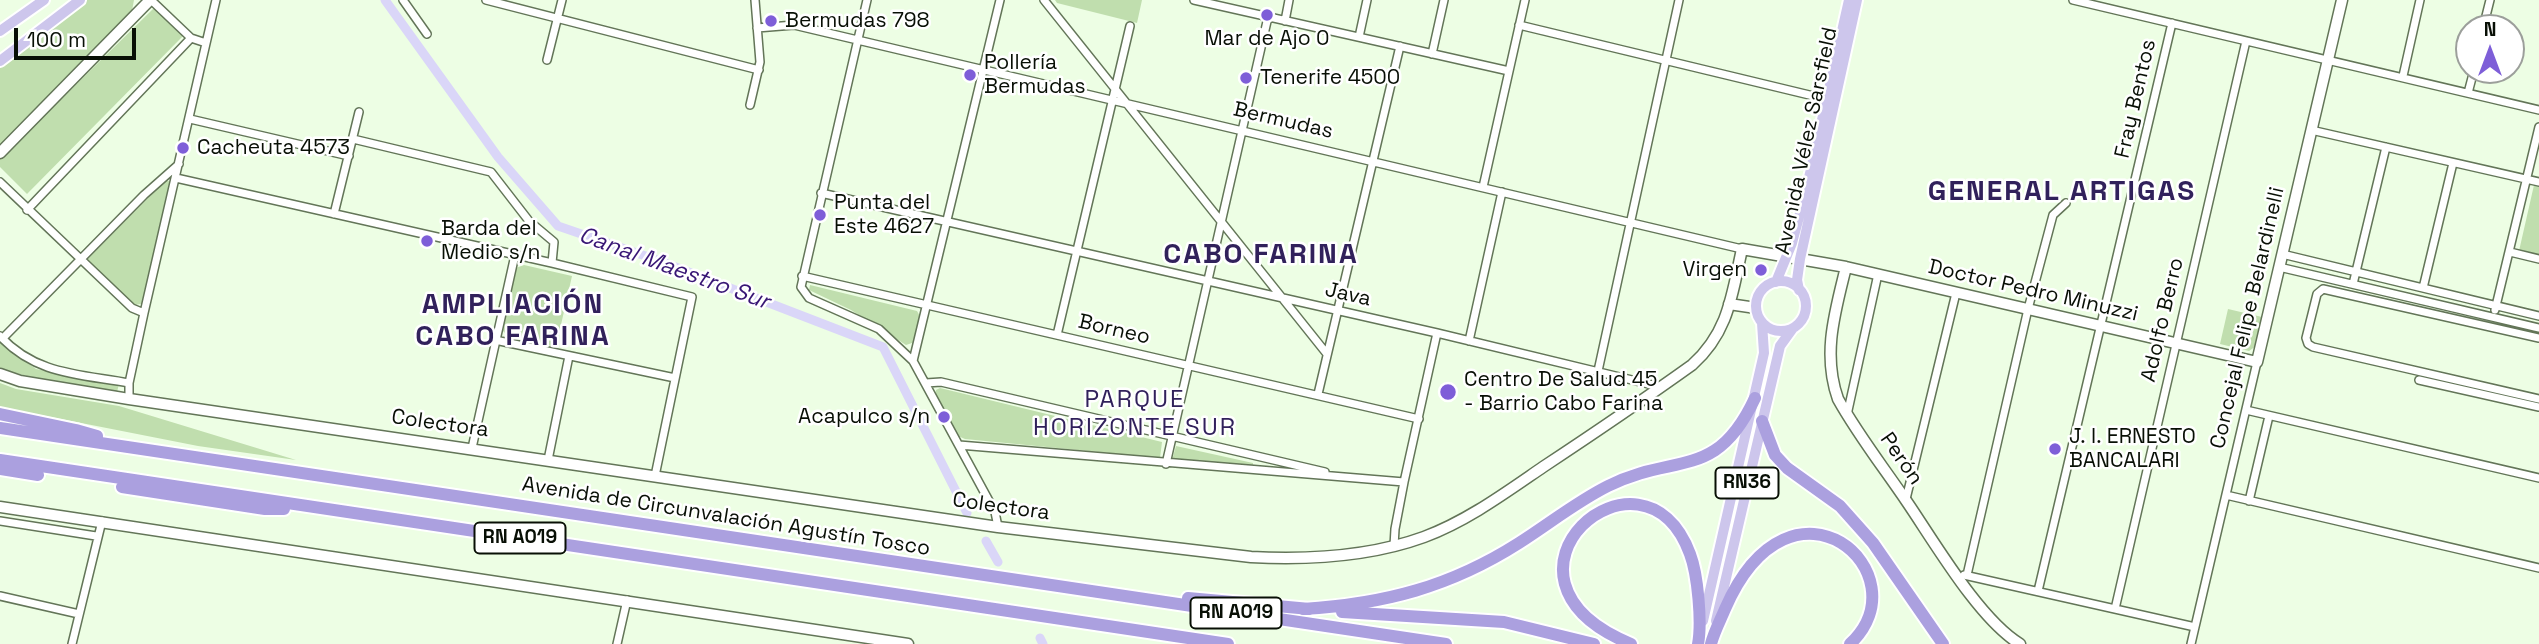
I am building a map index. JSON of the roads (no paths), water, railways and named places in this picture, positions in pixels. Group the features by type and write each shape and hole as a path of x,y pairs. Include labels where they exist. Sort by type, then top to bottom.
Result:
{"highway":[{"path":"1303,609 1352,605 1400,596 1469,571 1520,542 1595,492 1623,478 1705,457 1735,433 1755,398"},
{"path":"0,414 76,430 134,448"},
{"path":"1762,421 1775,455 1787,468 1849,515 1873,543 1942,644"},
{"name":"Avenida de Circunvalación Agustín Tosco","path":"0,428 1446,644"},
{"name":"RN A019","path":"0,460 1228,644"},
{"path":"0,469 265,509 333,510"},
{"path":"1631,644 1603,631 1582,614 1569,593 1564,573 1566,551 1576,531 1596,514 1617,505 1636,505 1656,511 1672,523 1684,540 1696,573 1705,641"},
{"path":"1705,641 1756,560 1788,537 1808,533 1838,540 1853,552 1866,570 1871,592 1869,616 1850,644"},
{"path":"1083,590 1303,609 1504,622 1594,644"},
{"path":"1130,629 1184,644"}],"main road":[{"path":"0,31 44,0"},
{"path":"0,61 80,0"},
{"name":"Avenida Vélez Sarsfield","path":"1776,282 1806,191 1849,0"},
{"name":"Avenida Vélez Sarsfield","path":"1800,290 1797,279 1800,259 1857,0"},
{"path":"1756,308 1760,293 1776,282 1788,283 1800,290"},
{"name":"RN36","path":"1705,641 1780,346 1802,320 1806,308 1800,290"},
{"name":"RN36","path":"1705,641 1764,353 1762,323 1756,308"},
{"path":"1762,323 1773,330 1793,328"}],"street":[{"path":"0,153 150,0 191,38 206,43"},
{"path":"129,399 129,383 144,313 216,0"},
{"path":"403,0 427,34"},
{"path":"547,60 562,0"},
{"path":"750,105 759,71 755,0"},
{"path":"867,0 801,287 809,298 879,329 913,361 995,512 998,527"},
{"path":"913,361 1000,0"},
{"path":"1044,0 1327,354"},
{"path":"1194,0 1214,2 1268,17 1509,71"},
{"path":"1285,20 1289,0"},
{"path":"1359,37 1367,0"},
{"path":"1432,54 1444,0"},
{"path":"1483,187 1525,0"},
{"path":"1598,371 1679,0"},
{"path":"2073,0 2539,110"},
{"name":"Concejal Felipe Belardinelli","path":"2191,644 2340,0"},
{"path":"2403,76 2420,0"},
{"path":"490,1 759,71"},
{"path":"1166,464 1268,17"},
{"name":"Fray Bentos","path":"2038,591 2172,23"},
{"name":"Bermudas","path":"757,28 794,25 1742,249 1800,259"},
{"path":"1519,25 1826,99"},
{"path":"1057,335 1130,26"},
{"path":"27,210 191,38"},
{"name":"Adolfo Berro","path":"2115,608 2246,41"},
{"path":"1318,394 1400,46"},
{"path":"2468,93 2470,84"},
{"path":"334,214 359,112"},
{"path":"190,119 349,156"},
{"path":"2493,317 2539,127"},
{"path":"2311,130 2539,183"},
{"path":"353,139 491,172 528,221 554,242 552,263"},
{"path":"2353,284 2386,147"},
{"path":"2423,288 2453,163"},
{"path":"129,383 42,367 19,354 1,337 144,195 179,164"},
{"path":"176,178 692,297 655,476"},
{"path":"0,182 80,261 132,308 144,313"},
{"path":"1469,341 1502,192"},
{"name":"Java","path":"821,193 1437,333 1661,387"},
{"path":"1967,575 2028,309 2053,215 2066,203"},
{"name":"Colectora","path":"0,374 20,381 129,399 998,527 1111,542 1274,558 1321,558 1394,546 1424,537 1472,513 1692,365 1709,349 1721,330 1742,249"},
{"path":"2510,252 2539,259"},
{"path":"2282,254 2539,316"},
{"path":"472,448 514,255"},
{"name":"Doctor Pedro Minuzzi","path":"1800,259 1878,274 2257,362"},
{"name":"Perón","path":"1846,267 1833,322 1829,362 1833,386 1847,415 1955,573 1989,616 2020,644"},
{"path":"2279,267 2539,328"},
{"path":"1847,415 1878,274"},
{"name":"Borneo","path":"802,276 1419,418"},
{"path":"2539,338 2323,289 2317,294 2306,338 2308,344 2313,347 2539,399"},
{"path":"1906,499 1956,293"},
{"path":"1729,304 1756,308"},
{"path":"1394,546 1404,482 1437,333"},
{"path":"495,340 675,378"},
{"path":"548,460 569,356"},
{"path":"2419,380 2539,407"},
{"path":"926,383 941,382 1346,477"},
{"path":"2246,410 2539,478"},
{"path":"2249,501 2269,416"},
{"path":"959,445 1404,482"},
{"path":"1262,471 1265,458"},
{"path":"2226,495 2539,568"},
{"path":"0,507 908,644"},
{"path":"0,521 96,536"},
{"path":"72,644 96,536 102,521"},
{"path":"1955,573 2195,627"},
{"path":"0,596 79,614"},
{"path":"617,644 627,600"}],"waterway":[{"name":"Canal Maestro Sur","path":"385,0 498,157 558,226 660,261 883,347 967,513"},
{"name":"Canal Maestro Sur","path":"986,541 998,562"},
{"name":"Canal Maestro Sur","path":"1040,638 1043,644"}],"place":[{"name":"Mar de Ajo 0","path":"1267,15"},
{"name":"Bermudas 798","path":"771,21"},
{"name":"Pollería Bermudas","path":"970,75"},
{"name":"Tenerife 4500","path":"1246,78"},
{"name":"Cacheuta 4573","path":"183,148"},
{"name":"Punta del Este 4627","path":"820,215"},
{"name":"Barda del Medio s/n","path":"427,241"},
{"name":"Virgen","path":"1761,270"},
{"name":"Centro De Salud 45 - Barrio Cabo Farina","path":"1448,392"},
{"name":"Acapulco s/n","path":"944,417"},
{"name":"J. I. ERNESTO BANCALARI","path":"2055,449"}],"district":[{"name":"GENERAL ARTIGAS","path":"2062,192"},
{"name":"CABO FARINA","path":"1261,255"},
{"name":"AMPLIACIÓN CABO FARINA","path":"513,321"},
{"name":"PARQUE HORIZONTE SUR","path":"1135,414"}]}
